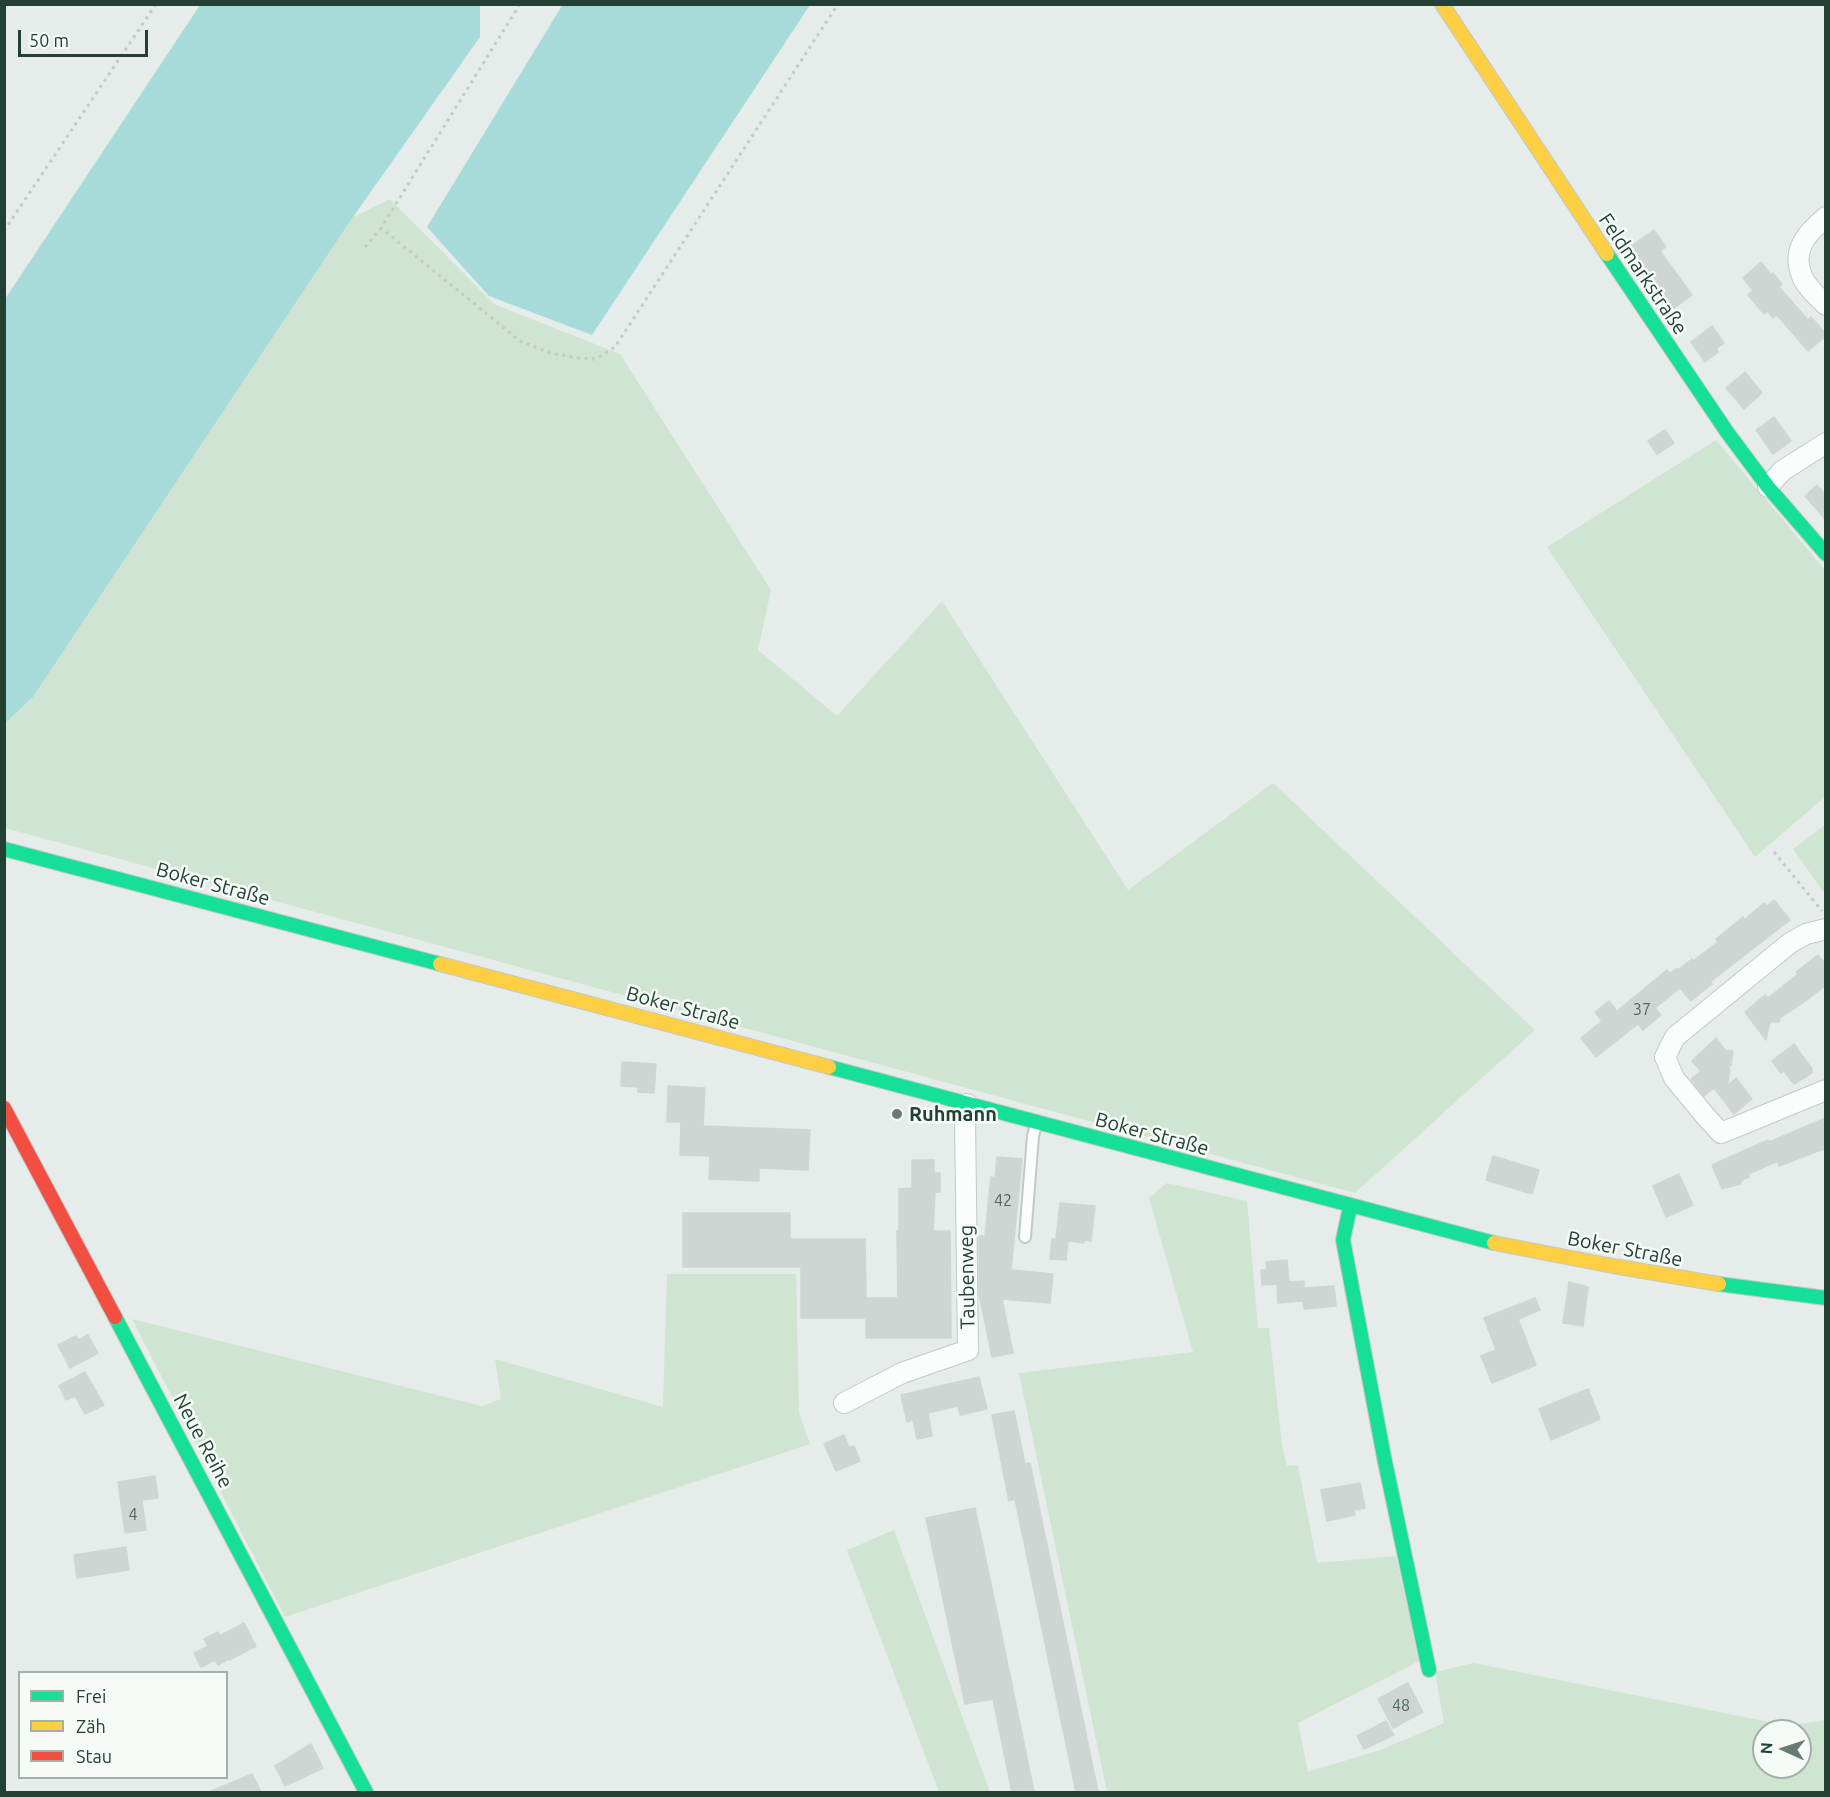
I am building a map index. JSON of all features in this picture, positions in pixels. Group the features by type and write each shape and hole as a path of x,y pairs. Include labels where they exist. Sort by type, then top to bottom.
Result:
{"street":[{"name":"Feldmarkstraße","path":"1442,4 1656,329 1727,432 1768,487 1826,554"},
{"path":"1826,217 1808,232 1797,256 1802,278 1826,305"},
{"path":"1768,487 1782,471 1826,443"},
{"name":"Boker Straße","path":"4,849 1350,1207 1486,1241 1614,1268 1706,1284 1826,1298"},
{"path":"1825,929 1806,934 1781,950 1675,1036 1665,1057 1674,1078 1721,1132 1826,1090"},
{"name":"Taubenweg","path":"844,1403 902,1373 968,1350 965,1118 967,1104"},
{"name":"Neue Reihe","path":"4,1108 366,1792"},
{"path":"1350,1207 1343,1240 1384,1456 1429,1670"}],"lane":[{"path":"1025,1237 1036,1123"}],"path":[{"path":"4,231 156,4"},
{"path":"365,247 381,228 520,4"},
{"path":"381,228 520,341 550,353 578,358 596,358 615,347 838,4"},
{"path":"1774,852 1825,915 1825,929"}],"green space":[{"path":"390,199 494,304 620,354 771,590 758,650 837,716 942,601 1128,890 1273,783 1535,1030 1355,1193 5,828 5,723 33,697 353,217"},
{"path":"1716,440 1825,570 1825,797 1755,857 1547,547"},
{"path":"1825,825 1825,894 1793,849"},
{"path":"1167,1183 1247,1201 1258,1328 1269,1328 1282,1445 1287,1466 1298,1465 1317,1563 1396,1556 1419,1661 1298,1723 1308,1772 1380,1750 1444,1723 1435,1672 1474,1663 1754,1719 1752,1719 1752,1779 1812,1779 1812,1722 1825,1720 1825,1792 1107,1792 1019,1373 1193,1352 1149,1198"},
{"path":"667,1274 796,1274 799,1412 810,1444 285,1617 132,1319 482,1406 501,1399 495,1359 663,1407"},
{"path":"894,1530 990,1792 939,1792 847,1550"}],"water":[{"path":"563,4 810,5 592,335 489,296 427,227"},
{"path":"200,5 480,5 480,37 353,217 33,697 5,723 5,299"}],"building":[{"path":"1654,230 1666,247 1660,251 1692,295 1673,309 1627,249"},
{"path":"1761,262 1782,284 1779,287 1808,320 1811,317 1826,334 1808,351 1777,315 1773,318 1767,311 1764,314 1748,295 1753,290 1743,278"},
{"path":"1712,326 1724,343 1716,348 1718,352 1705,362 1691,342"},
{"path":"1745,372 1762,393 1744,409 1726,388"},
{"path":"1774,417 1791,441 1773,454 1756,430"},
{"path":"1665,430 1674,443 1657,454 1648,441"},
{"path":"1817,485 1826,496 1826,520 1805,496"},
{"path":"1774,900 1790,920 1710,982 1712,984 1691,1001 1680,988 1655,1008 1661,1015 1643,1030 1638,1024 1596,1057 1581,1038 1602,1021 1595,1012 1609,1001 1617,1011 1667,970 1670,973 1692,959 1693,961 1718,942 1716,939 1743,917 1744,920 1764,903 1767,906"},
{"path":"1818,955 1826,965 1826,985 1780,1018 1779,1022 1770,1022 1766,1040 1745,1012 1765,995 1768,998"},
{"path":"1716,1038 1725,1050 1733,1051 1731,1065 1728,1067 1730,1070 1727,1086 1736,1078 1752,1099 1734,1114 1714,1088 1704,1096 1691,1079 1701,1071 1692,1061"},
{"path":"1794,1044 1812,1069 1812,1073 1794,1084 1772,1061"},
{"path":"622,1062 656,1064 654,1093 638,1092 638,1087 621,1086"},
{"path":"668,1086 705,1088 703,1126 810,1130 808,1170 759,1168 759,1181 709,1179 710,1156 680,1155 681,1122 667,1122"},
{"path":"1826,1118 1826,1148 1779,1166 1778,1161 1748,1174 1749,1177 1742,1180 1740,1184 1722,1189 1712,1165"},
{"path":"1493,1156 1539,1170 1532,1194 1486,1180"},
{"path":"997,1157 1022,1159 1011,1270 1053,1274 1050,1303 1002,1299 1013,1353 992,1357 979,1293 979,1236 985,1236 991,1177 995,1178"},
{"path":"912,1160 934,1160 934,1173 940,1173 940,1192 935,1192 933,1231 950,1231 951,1338 866,1338 866,1318 801,1318 801,1267 683,1267 683,1213 790,1213 790,1239 865,1239 866,1298 898,1298 899,1189 912,1188"},
{"path":"1679,1174 1693,1205 1666,1217 1653,1186"},
{"path":"1060,1203 1095,1206 1091,1241 1084,1240 1084,1243 1068,1241 1066,1260 1050,1259 1052,1239 1056,1239"},
{"path":"1287,1260 1289,1282 1304,1281 1304,1288 1334,1286 1336,1306 1304,1309 1303,1301 1278,1303 1277,1284 1262,1285 1261,1270 1267,1270 1266,1262"},
{"path":"1569,1282 1588,1287 1583,1326 1563,1323"},
{"path":"1535,1298 1540,1310 1518,1319 1536,1365 1492,1383 1481,1356 1496,1350 1484,1318"},
{"path":"88,1335 98,1353 70,1368 58,1345 76,1336 78,1340"},
{"path":"85,1372 104,1405 85,1414 75,1396 66,1400 59,1386"},
{"path":"979,1377 987,1409 960,1415 958,1406 928,1413 932,1436 917,1439 913,1420 907,1422 901,1395"},
{"path":"1588,1389 1600,1419 1551,1440 1539,1409"},
{"path":"1014,1411 1025,1464 1030,1463 1098,1792 1076,1792 1015,1499 1009,1501 992,1415"},
{"path":"844,1435 849,1448 854,1446 860,1461 836,1471 824,1444"},
{"path":"155,1476 158,1498 142,1500 146,1530 125,1533 118,1482"},
{"path":"1360,1483 1365,1508 1354,1510 1355,1515 1327,1521 1321,1490"},
{"path":"975,1508 1034,1792 1012,1792 993,1699 965,1704 926,1518"},
{"path":"126,1547 129,1570 77,1578 74,1555"},
{"path":"244,1623 256,1646 218,1665 215,1660 201,1667 194,1653 208,1646 204,1639 218,1632 220,1636"},
{"path":"1408,1683 1423,1712 1393,1728 1378,1699"},
{"path":"1386,1721 1394,1735 1364,1749 1357,1736"},
{"path":"311,1744 323,1768 285,1786 275,1766"},
{"path":"252,1774 261,1792 209,1792"}],"traffic: fast":[{"path":"1607,254 1727,432 1768,487 1826,554"},
{"path":"4,849 440,964"},
{"path":"829,1067 1494,1243"},
{"path":"1350,1207 1343,1240 1384,1457 1429,1670"},
{"path":"1719,1284 1826,1298"},
{"path":"115,1317 366,1792"}],"traffic: slow":[{"path":"1442,4 1607,254"},
{"path":"440,964 829,1067"},
{"path":"1494,1243 1719,1284"}],"traffic: jam":[{"path":"4,1108 115,1317"}],"place":[{"name":"Ruhmann","path":"897,1114"}]}
